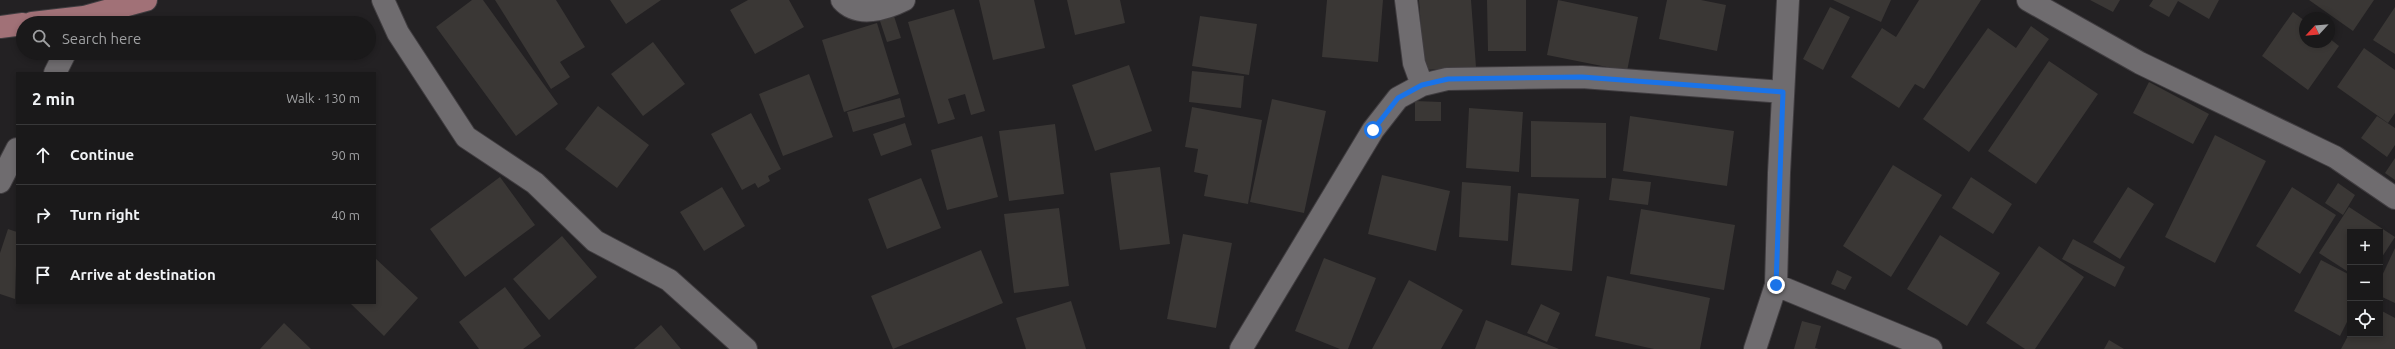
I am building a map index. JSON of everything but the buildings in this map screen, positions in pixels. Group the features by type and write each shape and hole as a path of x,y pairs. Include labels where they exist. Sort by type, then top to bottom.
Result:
{"main road":[{"path":"95,16 146,0"},
{"path":"0,27 16,25"}],"street":[{"path":"383,0 398,33 466,137 535,183 595,241 669,280 746,349"},
{"path":"842,0 864,11 892,6 904,0"},
{"path":"1406,0 1414,63 1422,85"},
{"path":"1755,349 1776,285 1788,0"},
{"path":"2028,0 2140,63 2335,157 2395,198"},
{"path":"56,72 62,60"},
{"path":"1241,349 1373,130 1398,98 1422,85 1448,79 1582,77 1783,92"},
{"path":"0,182 16,151"},
{"path":"1776,285 1931,349"}],"route":[{"path":"1373,130 1398,98 1422,85 1448,79 1582,77 1783,92 1776,285"}]}
